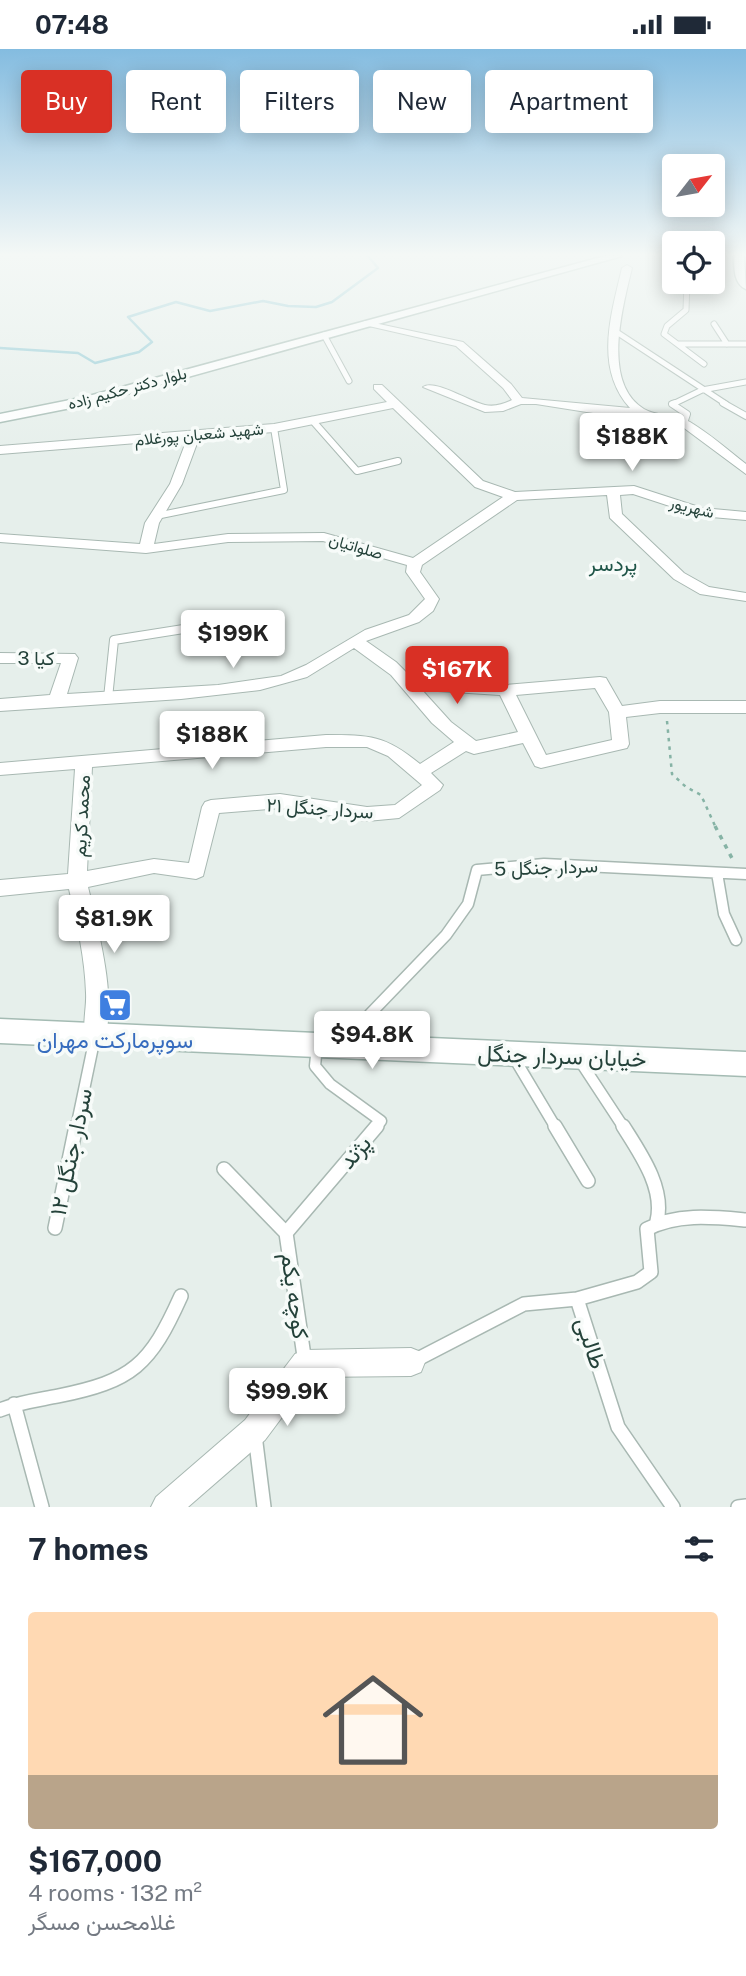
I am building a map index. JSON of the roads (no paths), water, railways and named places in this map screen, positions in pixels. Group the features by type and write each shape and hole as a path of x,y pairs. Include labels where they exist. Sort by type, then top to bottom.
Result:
{"main road":[{"name":"بلوار دکتر حکیم زاده","path":"0,408 182,369 348,324"},
{"name":"بلوار دکتر حکیم زاده","path":"320,332 365,324"},
{"name":"بلوار دکتر حکیم زاده","path":"0,418 86,401 182,369"},
{"name":"خیابان سردار جنگل","path":"0,1031 746,1064"}],"street":[{"path":"365,324 459,344 507,386 519,401"},
{"path":"616,324 613,364 622,390 640,412"},
{"path":"378,387 479,484 514,496"},
{"path":"429,387 485,409 503,408 519,401 536,401 593,410 640,412 684,423 746,470"},
{"name":"شهید شعبان پورغلام","path":"0,450 274,428 396,404"},
{"path":"146,549 156,516 176,484 195,433"},
{"name":"شهریور","path":"514,496 634,490 699,512 746,516"},
{"path":"613,491 615,515 679,576 705,591 746,597"},
{"path":"0,705 241,688 292,677 373,631 413,620 428,609 432,599 413,572 415,563 488,511 514,496"},
{"name":"صلواتیان","path":"0,538 146,549 228,538 324,537 415,563"},
{"path":"354,641 383,659 410,684 416,697 452,735 474,748 528,736"},
{"name":"کیا 3","path":"0,658 70,658 57,699"},
{"path":"410,684 506,690 600,682 617,712 621,744 541,761 506,690"},
{"path":"617,712 666,707 746,707"},
{"path":"0,768 84,764 327,741 369,741 394,752 426,779 466,743"},
{"name":"محمد کریم","path":"84,764 77,881 93,953 97,994 95,1035"},
{"name":"سردار جنگل ۲۱","path":"0,888 77,881 154,866 197,871 211,807 280,801 367,814 399,811 426,779"},
{"path":"166,1507 255,1430 305,1364 411,1362"}],"lane":[{"path":"669,324 664,334 704,364"},
{"path":"713,324 727,344"},
{"path":"615,331 702,390 746,416"},
{"path":"320,332 349,381"},
{"path":"677,344 746,344"},
{"path":"684,423 687,414 672,404 702,390 746,382"},
{"path":"312,420 357,471 398,461"},
{"path":"156,516 284,491 274,428"},
{"path":"108,698 114,640 196,627"},
{"name":"سردار جنگل 5","path":"364,1047 370,1014 446,935 468,904 478,870 509,864 581,863 743,874"},
{"path":"717,873 724,914 736,940"},
{"name":"سردار جنگل ۱۲","path":"55,1228 95,1035"},
{"name":"پژند","path":"286,1233 381,1121 330,1084 315,1066 317,1045"},
{"path":"511,1054 588,1181"},
{"path":"577,1056 632,1142 652,1182 660,1206 657,1221"},
{"name":"کوچه یکم","path":"223,1169 286,1233 305,1364"},
{"path":"577,1299 637,1282 651,1272 647,1229 657,1221 746,1220"},
{"path":"42,1507 7,1407 107,1385 129,1372 159,1342 181,1296"},
{"name":"طالبی","path":"411,1362 524,1304 577,1299 618,1427 673,1507"},
{"path":"255,1430 264,1507"},
{"path":"738,1507 746,1506"}],"waterway":[{"path":"0,348 78,353 95,363 139,352 152,342 135,324"}],"place":[{"name":"سوپرمارکت مهران","path":"115,1005"}],"district":[{"name":"پردسر","path":"613,564"}]}
